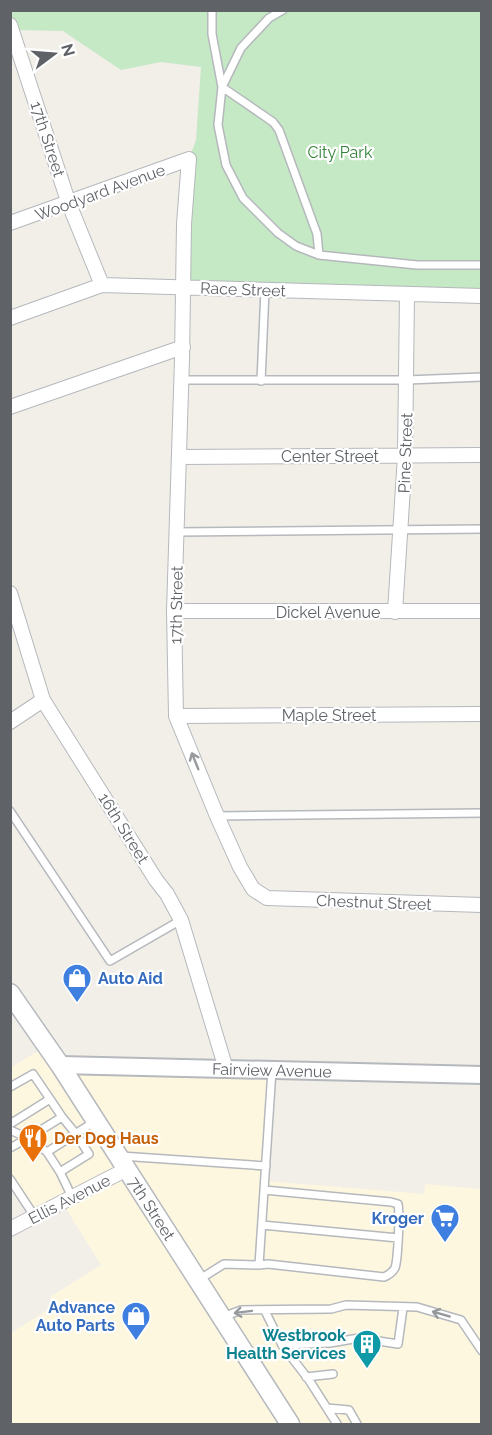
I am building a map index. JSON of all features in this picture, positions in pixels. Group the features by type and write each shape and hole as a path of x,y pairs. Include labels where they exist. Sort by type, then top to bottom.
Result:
{"main road":[{"name":"7th Street","path":"10,993 123,1162 290,1425"}],"street":[{"name":"17th Street","path":"10,25 69,204 102,285"},
{"name":"17th Street","path":"189,159 184,224 183,347 174,611 176,716 217,816 253,889 267,898"},
{"name":"Woodyard Avenue","path":"10,223 69,204 189,159"},
{"name":"Race Street","path":"10,318 102,285 482,296"},
{"name":"Pine Street","path":"395,612 405,456 407,294"},
{"path":"10,407 183,347"},
{"name":"Center Street","path":"179,457 482,455"},
{"name":"16th Street","path":"10,593 43,700 167,894 181,920 226,1069"},
{"name":"Dickel Avenue","path":"174,611 482,611"},
{"path":"10,722 43,700"},
{"name":"Maple Street","path":"176,716 482,714"},
{"name":"Chestnut Street","path":"267,898 482,906"},
{"name":"Fairview Avenue","path":"60,1065 482,1075"},
{"name":"Ellis Avenue","path":"10,1229 72,1198 123,1162"}],"lane":[{"path":"212,10 212,34 222,87 218,125 226,165 243,198 278,233 296,246 319,255 417,265 482,265"},
{"path":"222,87 240,48 269,18 284,10"},
{"path":"222,87 273,122 279,130 317,234 319,255"},
{"path":"261,381 265,290"},
{"path":"182,380 407,380 482,377"},
{"path":"177,532 482,530"},
{"path":"10,811 110,961 181,920"},
{"path":"217,816 482,813"},
{"path":"259,1265 272,1070"},
{"path":"10,1087 33,1074 89,1154 60,1172"},
{"path":"10,1124 50,1098"},
{"path":"10,1148 62,1117"},
{"path":"47,1152 96,1121"},
{"path":"10,1130 28,1138 47,1152 60,1172 72,1198"},
{"path":"123,1162 266,1166"},
{"path":"10,1179 35,1217"},
{"path":"198,1281 224,1264 268,1264 384,1277 391,1274 396,1266 398,1204 264,1190"},
{"path":"262,1225 398,1238"},
{"path":"222,1317 241,1310 331,1309 346,1305 417,1307 461,1320 482,1351"},
{"path":"282,1345 330,1343 359,1338 398,1344 404,1308"},
{"path":"265,1311 282,1345 337,1425"},
{"path":"306,1377 333,1374"},
{"path":"327,1408 349,1410 357,1425"}],"shaded area":[{"path":"46,1046 60,1065 272,1070 266,1181 424,1194 425,1184 481,1189 481,1424 11,1424 11,1333 55,1305 50,1297 101,1265 63,1204 35,1217 11,1179 10,1068"}],"green space":[{"name":"City Park","path":"10,11 481,11 481,296 184,287 189,159 196,140 201,67 161,62 121,70 63,31 16,30"}],"place":[{"name":"Auto Aid","path":"77,1004"},
{"name":"Der Dog Haus","path":"33,1164"},
{"name":"Kroger","path":"445,1244"},
{"name":"Advance Auto Parts","path":"136,1342"},
{"name":"Westbrook Health Services","path":"367,1370"}]}
